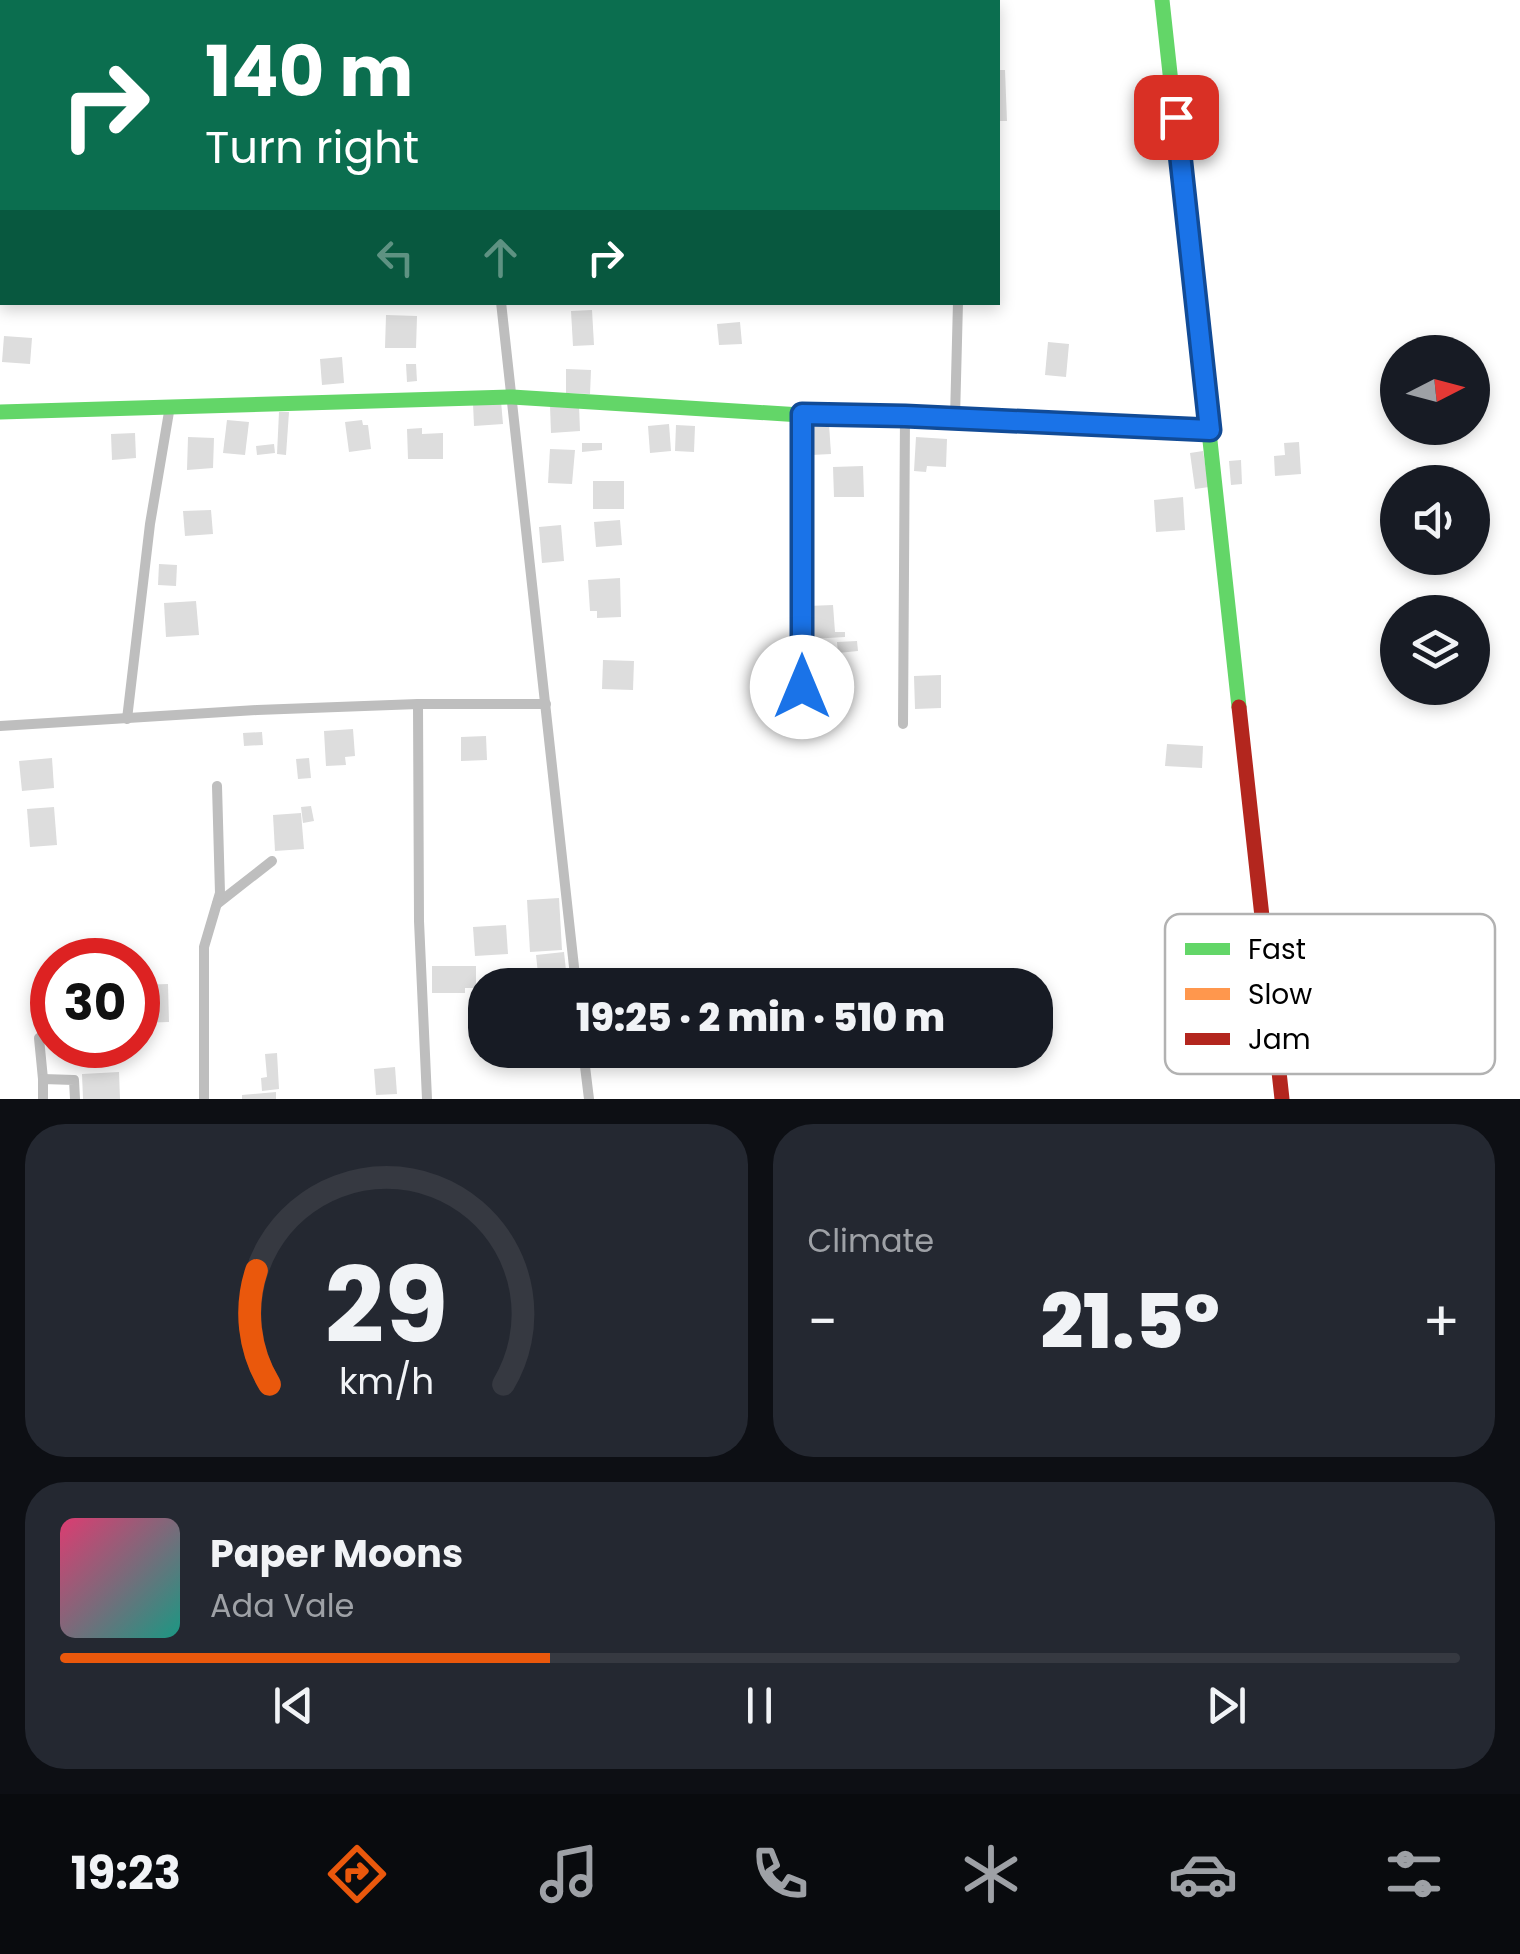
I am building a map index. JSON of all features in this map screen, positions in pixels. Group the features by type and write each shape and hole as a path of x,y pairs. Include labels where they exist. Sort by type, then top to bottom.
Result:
{"street":[{"path":"1162,0 1262,914"},
{"path":"501,305 574,968"},
{"path":"955,418 958,305"},
{"path":"0,412 512,397 802,414 1210,430"},
{"path":"127,719 150,524 170,406"},
{"path":"802,414 802,687"},
{"path":"903,724 905,416"},
{"path":"418,704 418,922 427,1099"},
{"path":"0,726 257,710 546,704"},
{"path":"204,1099 204,947 220,894 217,786"},
{"path":"216,904 272,861"},
{"path":"42,1068 44,1099"},
{"path":"586,1068 589,1099"},
{"path":"1279,1074 1282,1099"},
{"path":"43,1079 74,1080 75,1099"}],"building":[{"path":"1000,70 1005,70 1007,121 1000,121"},
{"path":"592,310 594,345 573,346 571,311"},
{"path":"386,315 417,316 416,348 385,348"},
{"path":"740,322 742,344 719,345 717,324"},
{"path":"4,336 32,338 30,364 2,362"},
{"path":"1048,342 1069,344 1066,377 1045,375"},
{"path":"342,357 344,383 322,385 320,359"},
{"path":"406,364 416,364 417,381 407,382"},
{"path":"566,369 591,370 590,394 566,393"},
{"path":"501,401 503,424 474,426 473,403"},
{"path":"579,405 580,431 551,433 550,406"},
{"path":"279,412 289,412 286,455 277,454"},
{"path":"227,420 249,422 245,455 223,453"},
{"path":"362,420 363,425 368,425 371,449 349,452 345,422"},
{"path":"669,424 671,451 650,453 648,426"},
{"path":"829,424 831,454 811,455 809,425"},
{"path":"676,425 695,426 694,452 675,451"},
{"path":"422,428 422,434 443,433 443,459 408,459 407,429"},
{"path":"135,433 136,458 112,460 111,434"},
{"path":"188,437 214,438 213,468 187,470"},
{"path":"916,437 947,439 946,467 927,466 926,472 914,471"},
{"path":"1299,442 1301,474 1275,476 1274,456 1285,455 1284,443"},
{"path":"582,443 602,443 602,450 582,452"},
{"path":"274,444 275,453 257,455 256,446"},
{"path":"550,449 575,450 572,484 548,483"},
{"path":"1203,451 1209,487 1195,489 1190,453"},
{"path":"1241,460 1242,484 1231,485 1229,461"},
{"path":"863,466 864,497 834,497 833,467"},
{"path":"593,481 624,481 624,509 593,509"},
{"path":"1183,497 1185,530 1156,532 1154,500"},
{"path":"211,510 213,534 185,536 183,511"},
{"path":"620,520 622,545 596,547 594,522"},
{"path":"561,525 564,561 542,563 539,527"},
{"path":"159,564 177,565 176,586 158,585"},
{"path":"620,578 621,617 597,618 597,611 590,611 588,580"},
{"path":"196,601 199,635 166,637 164,603"},
{"path":"833,605 835,632 845,632 845,637 811,639 808,606"},
{"path":"857,641 858,651 838,653 837,642"},
{"path":"840,653 842,678 811,681 809,656"},
{"path":"603,660 634,661 633,690 602,689"},
{"path":"941,675 941,708 915,709 914,676"},
{"path":"809,690 835,691 833,723 807,722"},
{"path":"353,729 355,756 345,757 346,765 326,766 324,731"},
{"path":"262,732 263,745 244,746 243,733"},
{"path":"486,736 487,760 461,761 461,737"},
{"path":"1167,744 1203,746 1202,768 1165,766"},
{"path":"52,758 54,788 22,791 19,761"},
{"path":"309,758 311,778 298,779 296,759"},
{"path":"311,806 314,821 303,823 301,807"},
{"path":"54,807 57,845 30,847 27,809"},
{"path":"301,813 304,849 275,851 273,815"},
{"path":"559,898 562,950 530,952 527,900"},
{"path":"506,925 508,954 475,956 473,927"},
{"path":"564,952 566,968 537,968 536,955"},
{"path":"432,966 476,966 468,968 465,993 432,993"},
{"path":"160,984 168,984 169,1022 160,1022"},
{"path":"277,1053 279,1089 262,1091 261,1078 267,1077 265,1054"},
{"path":"395,1067 397,1094 376,1095 374,1069"},
{"path":"119,1072 120,1099 83,1099 82,1074"},
{"path":"276,1092 276,1099 242,1099 242,1095"}],"traffic: fast":[{"path":"1162,0 1239,707"},
{"path":"0,412 512,397 801,415 898,416"}],"traffic: slow":[{"path":"898,416 1210,430"}],"traffic: jam":[{"path":"1239,707 1262,914"},
{"path":"1279,1074 1282,1099"}],"route":[{"path":"802,687 802,414 1210,430 1176,117"}]}
